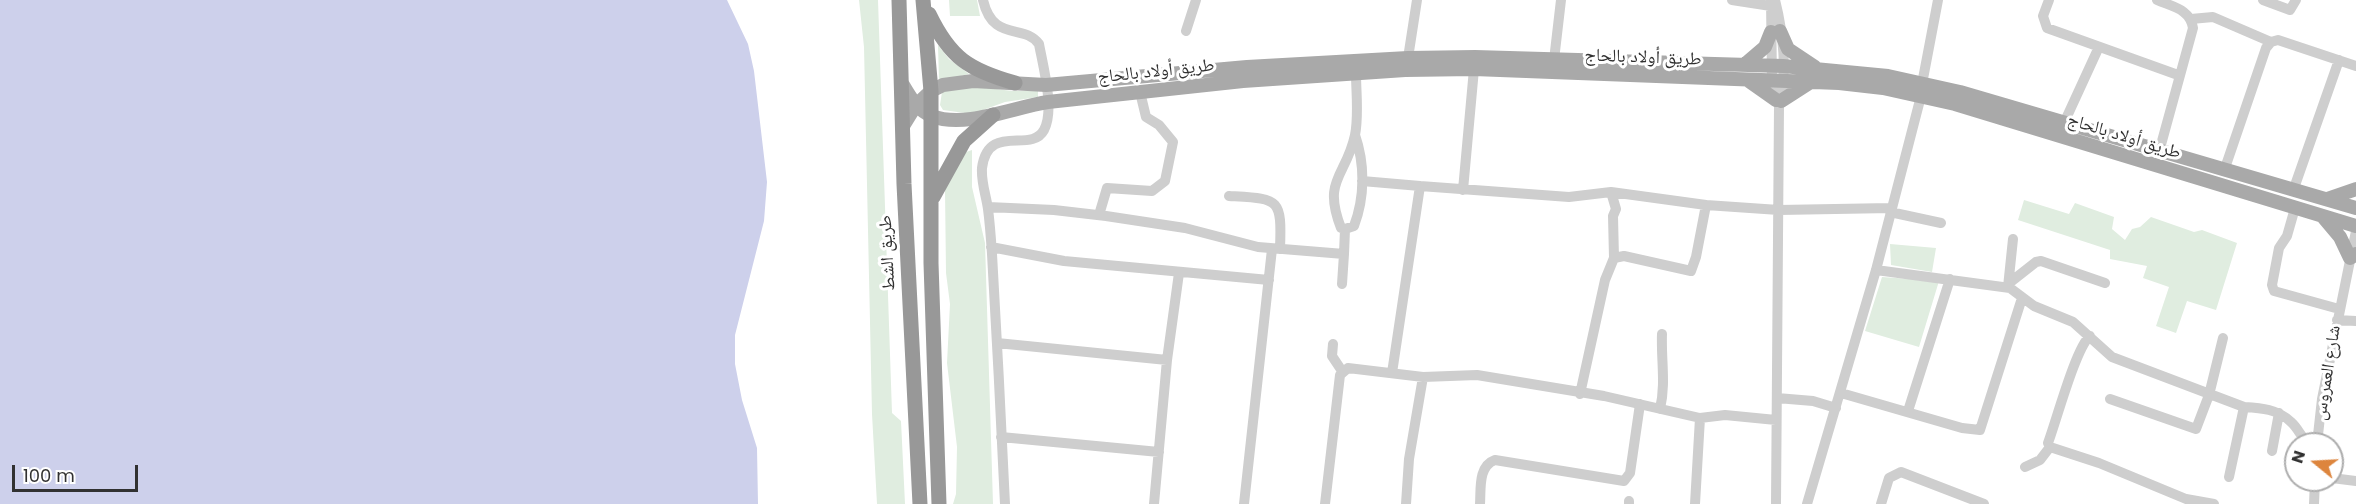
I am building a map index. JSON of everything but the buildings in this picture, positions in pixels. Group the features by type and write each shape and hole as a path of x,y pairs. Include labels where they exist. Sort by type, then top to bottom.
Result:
{"highway":[{"name":"طريق الشط","path":"899,0 920,504"},
{"path":"924,1 939,36 958,59 978,72 1015,83"},
{"path":"924,1 931,91 930,202 939,504"},
{"path":"930,202 964,141 993,114"}],"main road":[{"path":"1744,65 1765,47 1775,32 1788,49 1815,75 1778,102 1749,81"},
{"name":"طريق أولاد بالحاج","path":"903,126 916,105 931,91 956,82 986,81 1046,85 1247,67 1408,58 1778,66 1883,88 1921,90 2064,123 2356,208"},
{"name":"طريق أولاد بالحاج","path":"931,116 959,119 1048,102 1356,73 1474,69 1749,81 1777,81 1815,75"},
{"path":"903,86 916,105 931,116"},
{"name":"طريق أولاد بالحاج","path":"1921,90 2356,226"},
{"path":"2326,200 2356,189"},
{"path":"2322,216 2353,256"}],"street":[{"path":"983,0 990,18 998,26 1036,40 1048,102 1046,125 1039,136 1003,141 986,153 982,178 988,207 991,247 1005,504"},
{"path":"1186,32 1196,0"},
{"path":"1408,58 1417,0"},
{"path":"1554,60 1561,0"},
{"path":"1732,0 1772,2 1778,66 1776,504"},
{"path":"1808,504 1876,270 1921,90 1938,0"},
{"path":"2049,0 2043,16 2047,28 2098,49 2178,75"},
{"path":"2157,0 2186,12 2192,19 2193,28 2178,75 2159,152"},
{"path":"2263,0 2290,10 2296,0"},
{"path":"2192,19 2213,17 2271,42"},
{"path":"2224,171 2266,48 2271,42 2278,40 2356,66"},
{"path":"2064,123 2098,49"},
{"path":"2293,191 2339,60"},
{"path":"1463,190 1474,69"},
{"path":"1355,135 1333,190 1333,206 1341,228 1345,229 1354,226 1359,213 1362,181 1355,135 1356,73"},
{"path":"1099,215 1107,188 1152,191 1165,181 1173,142 1159,125 1146,117 1140,92"},
{"path":"1362,181 1569,197 1611,192 1706,205 1779,210 1890,210 1941,223"},
{"path":"1392,374 1420,186"},
{"path":"1580,394 1605,279 1614,258 1613,216 1616,209 1611,192"},
{"path":"1229,196 1264,198 1277,206 1281,214 1269,280 1244,504"},
{"path":"1614,258 1624,256 1691,271 1706,205"},
{"path":"988,207 1099,215 1185,228 1224,240 1276,249 1344,254"},
{"path":"2295,208 2287,236 2279,248 2272,285 2274,291 2356,321"},
{"path":"1342,284 1345,229"},
{"name":"شارع العمروس","path":"2318,432 2322,399 2338,314 2353,256 2356,231"},
{"path":"2008,286 2013,239"},
{"path":"991,247 1064,261 1269,280"},
{"path":"2008,286 2036,262 2041,261 2105,283"},
{"path":"1876,270 2008,286 2034,306 2073,322 2112,357 2244,407 2262,408 2279,413 2292,423 2297,432"},
{"path":"1154,504 1167,360 1179,273"},
{"path":"1908,411 1950,279"},
{"path":"1841,393 1970,430 1980,430 2022,298"},
{"path":"1660,409 1665,388 1661,363 1662,334"},
{"path":"2050,447 2048,443 2074,370 2084,343 2090,336"},
{"path":"2110,399 2194,429 2199,425 2209,395 2223,338"},
{"path":"997,343 1167,360"},
{"path":"1325,504 1342,371 1332,356 1333,344"},
{"path":"1342,371 1348,368 1423,377 1477,375 1640,404 1700,418 1725,415 1776,420"},
{"path":"1406,504 1409,459 1423,377"},
{"path":"1777,398 1801,399 1836,408"},
{"path":"1480,504 1483,470 1488,463 1495,460 1624,481 1630,473 1640,404"},
{"path":"2229,477 2244,407"},
{"path":"2272,451 2279,413"},
{"path":"1695,504 1700,418"},
{"path":"1002,437 1159,452"},
{"path":"2025,467 2040,460 2050,447"},
{"path":"2050,447 2099,463 2186,501 2214,504"},
{"path":"1881,504 1889,478 1901,472 1984,504"}],"green space":[{"path":"859,0 878,0 892,413 901,421 905,504 877,504 872,414 864,47"},
{"path":"949,0 977,0 980,16 950,16"},
{"path":"938,45 949,59 969,74 939,81"},
{"path":"965,85 1012,91 1038,91 1038,97 1005,102 972,114 943,110 940,105 942,92"},
{"path":"972,150 972,187 985,243 993,504 953,504 956,494 957,447 947,363 950,304 946,273 945,190 963,153"},
{"path":"2024,200 2069,214 2075,203 2114,217 2112,229 2125,240 2132,229 2140,227 2151,217 2194,232 2202,230 2237,243 2216,310 2187,301 2176,333 2156,326 2169,287 2143,278 2147,266 2110,259 2110,250 2018,220"},
{"path":"1890,244 1936,248 1932,272 1891,265"},
{"path":"1882,277 1939,281 1919,347 1865,331"}],"water":[{"path":"0,0 727,0 748,44 754,71 767,182 764,221 735,335 735,364 742,400 757,448 758,504 0,504"}]}
